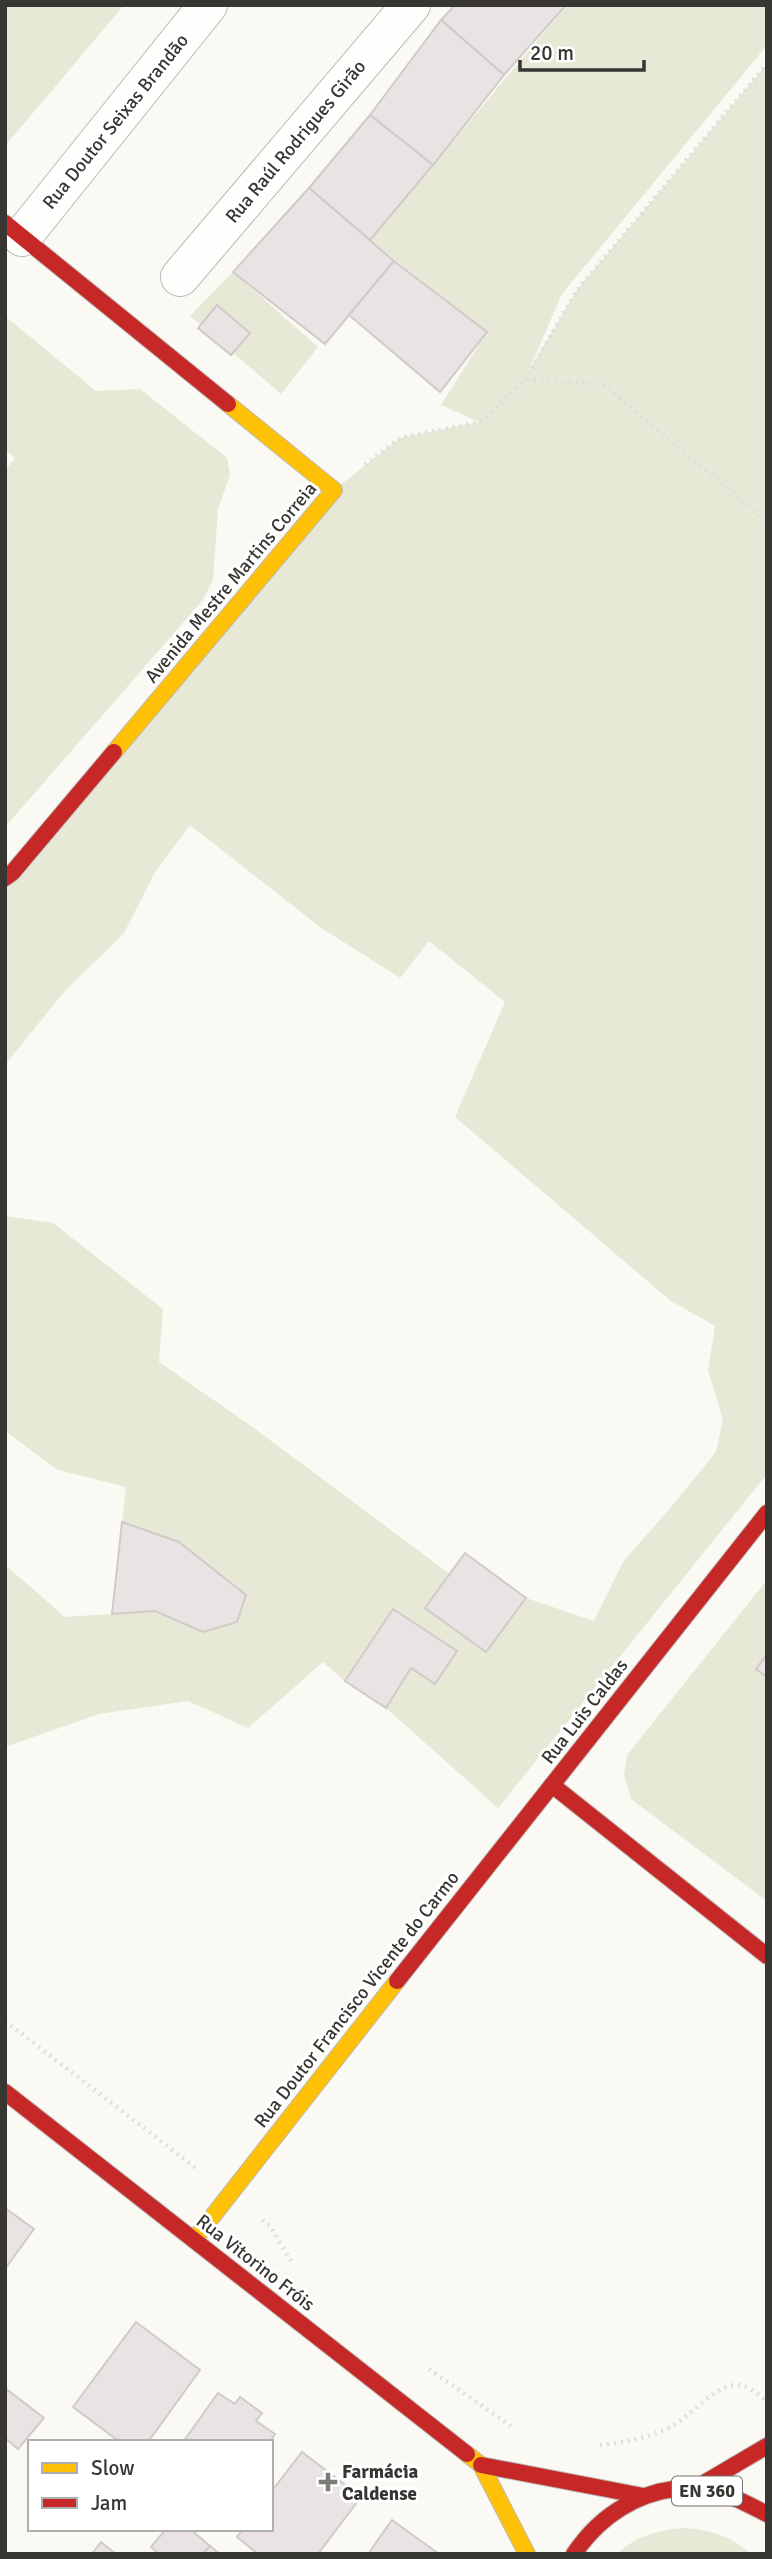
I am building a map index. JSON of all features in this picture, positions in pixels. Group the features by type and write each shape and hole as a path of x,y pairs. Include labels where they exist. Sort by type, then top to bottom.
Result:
{"street":[{"name":"Rua Doutor Seixas Brandão","path":"13,230 208,5"},
{"name":"Rua Raúl Rodrigues Girão","path":"180,277 411,5"},
{"name":"Avenida Mestre Martins Correia","path":"5,878 12,873 334,490 13,230"},
{"name":"Rua Luis Caldas","path":"767,1513 552,1786 767,1956"},
{"name":"Rua Doutor Francisco Vicente do Carmo","path":"194,2240 509,1836 552,1786"},
{"name":"Rua Vitorino Fróis","path":"5,2092 481,2465 527,2554"},
{"path":"694,2489 767,2446"},
{"name":"Rua Vitorino Fróis","path":"481,2465 643,2496"},
{"name":"EN 360","path":"575,2554 581,2542 608,2515 643,2496 668,2490 694,2489 732,2496 767,2514"}],"path":[{"path":"334,490 400,438 480,422 525,380 577,290 767,64"},
{"path":"525,380 603,384 767,521"},
{"path":"5,2021 271,2227 295,2268"},
{"path":"419,2361 520,2432"},
{"path":"594,2445 644,2438 676,2424 723,2389 739,2385 757,2393 767,2402"}],"green space":[{"path":"5,5 124,5 5,146"},
{"path":"567,5 767,5 767,45 562,294 528,372 577,290 767,64 767,1474 498,1808 386,1708 345,1681 323,1662 248,1728 188,1701 99,1714 5,1747 5,1565 65,1617 155,1611 203,1632 237,1622 246,1595 179,1542 122,1522 126,1487 58,1470 5,1431 5,1216 53,1223 163,1309 159,1362 251,1426 450,1574 425,1608 485,1652 526,1598 594,1621 623,1562 716,1452 723,1420 708,1370 715,1326 671,1301 455,1117 505,1002 429,941 400,978 320,927 190,825 155,872 124,933 63,993 5,1065 5,878 334,490 400,438 479,422 441,405 487,332 370,240"},
{"path":"233,272 318,347 281,394 190,316"},
{"path":"5,316 96,391 140,389 227,458 230,475 218,509 213,580 202,601 5,827 5,470 15,458 5,450"},
{"path":"767,1580 767,1654 756,1668 767,1677 767,1901 631,1799 624,1775 627,1755"},
{"path":"683,2528 719,2535 736,2542 751,2554 617,2554 648,2535"}],"building":[{"path":"455,5 566,5 504,75 441,20"},
{"path":"441,20 504,75 433,165 370,115"},
{"path":"370,115 433,165 370,240 309,188"},
{"path":"309,188 394,261 325,344 233,272"},
{"path":"394,261 487,332 440,392 349,315"},
{"path":"217,305 250,333 231,355 198,328"},
{"path":"122,1522 179,1542 246,1595 237,1622 203,1632 155,1611 112,1614"},
{"path":"465,1553 526,1598 486,1652 425,1608"},
{"path":"393,1609 457,1651 435,1684 411,1668 386,1708 345,1681"},
{"path":"767,1654 767,1677 756,1669"},
{"path":"5,2208 34,2229 5,2269"},
{"path":"136,2322 200,2370 149,2440 117,2440 73,2407"},
{"path":"5,2388 44,2418 18,2449 5,2438"},
{"path":"218,2393 235,2404 240,2397 262,2413 256,2421 275,2434 271,2440 184,2440"},
{"path":"302,2452 361,2497 318,2554 258,2554 237,2537 242,2531 273,2531 273,2489"},
{"path":"392,2520 439,2554 368,2554"},
{"path":"164,2531 192,2531 210,2546 203,2554 159,2554 151,2547"},
{"path":"101,2542 116,2554 92,2554"},
{"path":"210,2546 220,2554 203,2554"}],"traffic: slow":[{"path":"114,752 334,490 228,404"},
{"path":"194,2240 397,1981"},
{"path":"467,2454 481,2465 527,2554"}],"traffic: jam":[{"path":"5,223 228,404"},
{"path":"5,878 114,752"},
{"path":"767,1513 552,1785 767,1956"},
{"path":"397,1981 552,1785"},
{"path":"5,2092 467,2454"},
{"path":"694,2489 767,2446"},
{"path":"481,2465 643,2496"},
{"path":"574,2554 600,2523 616,2511 634,2501 671,2489 712,2491 767,2514"}],"place":[{"name":"Farmácia Caldense","path":"328,2482"}]}
